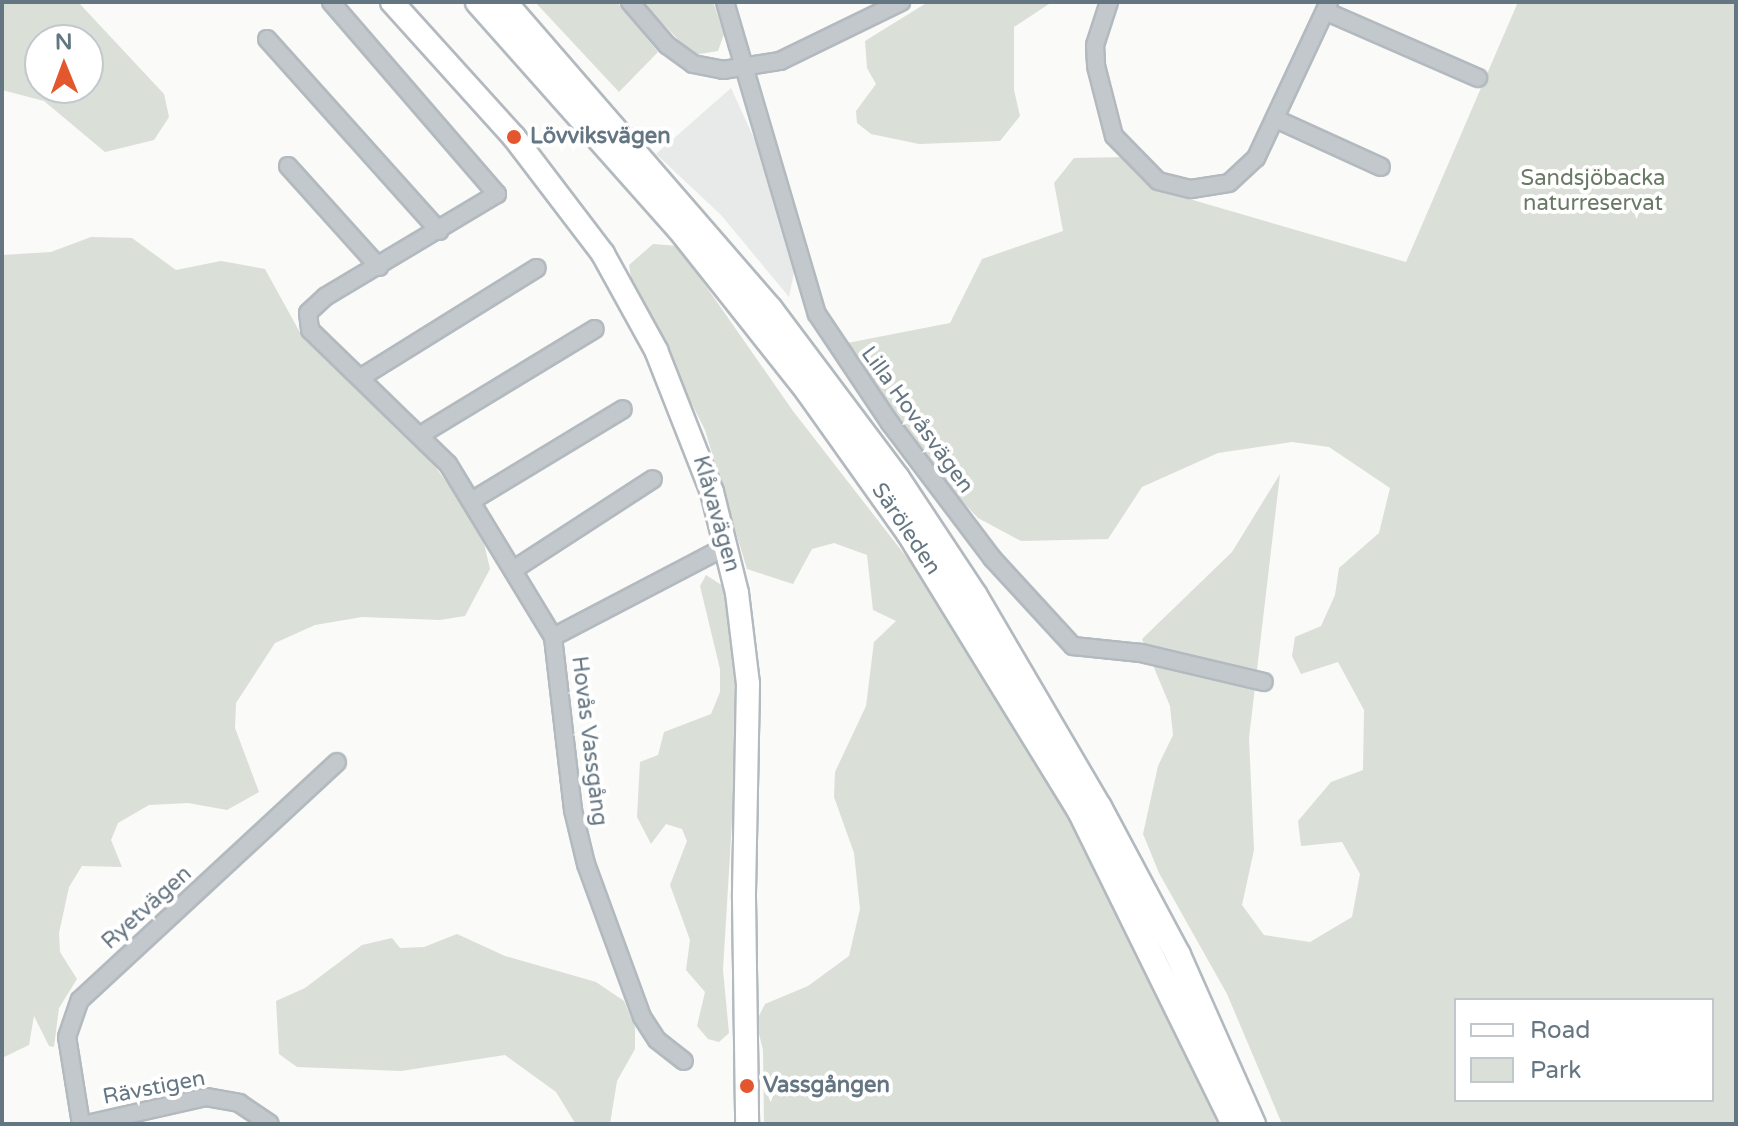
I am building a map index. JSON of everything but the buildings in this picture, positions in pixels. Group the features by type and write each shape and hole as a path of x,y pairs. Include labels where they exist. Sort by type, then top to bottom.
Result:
{"main road":[{"name":"Säröleden","path":"478,2 679,228 808,391 901,521 1080,811 1234,1124"},
{"name":"Säröleden","path":"504,2 734,265 897,478 975,596 1099,807 1178,955 1253,1124"}],"street":[{"path":"331,2 497,194 313,306 307,322 360,378 422,434 473,500 516,568 553,637 727,546"},
{"name":"Klåvavägen","path":"392,2 514,137 603,254 679,400 727,546 748,684 744,898 747,1124"},
{"path":"630,2 667,45 693,64 747,69 838,37 901,2"},
{"name":"Lilla Hovåsvägen","path":"725,2 747,69 804,274 828,335 1029,602 1073,646 1141,653 1264,682"},
{"path":"1109,2 1095,45 1104,110 1114,136 1158,181 1191,189 1229,183 1250,166 1278,120 1327,6 1478,78"},
{"path":"267,39 439,231"},
{"path":"1278,120 1381,167"},
{"path":"288,166 379,267"},
{"path":"360,378 537,268"},
{"path":"422,434 595,329"},
{"path":"473,500 623,409"},
{"path":"516,568 653,479"},
{"name":"Hovås Vassgång","path":"553,637 573,810 586,864 642,1017 657,1040 684,1061"},
{"name":"Ryetvägen","path":"84,1124 67,1037 80,1000 337,762"},
{"name":"Rävstigen","path":"84,1124 206,1097 239,1103 270,1124"}],"shaded area":[{"path":"731,88 762,156 795,268 789,297 721,215 656,154"}],"green space":[{"path":"2,2 78,2 99,24 24,24 24,96 2,90"},
{"path":"535,2 617,2 658,52 619,92"},
{"path":"642,2 713,2 724,34 718,51 693,55"},
{"path":"928,2 1052,2 1014,27 1014,90 1020,116 1000,141 919,144 871,134 857,123 856,111 876,84 867,68 865,41"},
{"name":"Sandsjöbacka naturreservat","path":"1518,2 1736,2 1736,1124 1282,1124 1227,994 1159,873 1143,834 1158,766 1173,735 1170,706 1142,639 1232,552 1280,474 1249,738 1254,850 1242,905 1264,935 1310,942 1352,917 1360,874 1342,842 1301,846 1298,821 1331,782 1363,770 1364,710 1338,662 1301,674 1292,656 1295,637 1321,626 1335,595 1339,568 1379,533 1390,488 1329,447 1292,442 1218,453 1142,487 1108,539 1021,541 978,518 946,484 842,344 950,323 982,259 1063,231 1054,183 1074,158 1127,157 1155,189 1406,262"},
{"path":"104,30 164,94 169,117 154,140 105,152 48,104 104,104"},
{"path":"91,237 132,238 176,270 221,261 265,269 303,338 429,458 481,530 490,569 465,616 440,620 362,617 315,625 275,643 236,703 235,728 259,792 227,810 188,803 149,805 118,823 111,840 122,867 82,866 69,887 59,933 60,952 77,979 59,1008 54,1047 49,1046 34,1016 29,1045 2,1058 2,255 51,252"},
{"path":"653,244 678,246 793,411 960,626 1103,870 1106,892 1224,1124 764,1124 763,1050 756,1022 765,1004 808,986 849,956 860,909 854,853 834,797 835,772 866,706 874,642 896,621 873,610 867,555 834,543 812,549 793,584 747,569 705,430 632,285 629,265"},
{"path":"706,575 723,586 740,689 723,970 729,1033 719,1042 708,1039 697,1026 705,992 686,970 690,940 670,885 687,841 682,829 666,824 651,844 637,817 640,762 658,755 664,732 711,714 720,692 720,669 700,586"},
{"path":"457,934 505,956 596,982 624,1001 635,1027 635,1049 617,1081 610,1124 575,1123 556,1092 505,1055 401,1071 297,1067 279,1054 276,1001 305,988 362,945 392,938 400,948 424,947"}],"place":[{"name":"Lövviksvägen","path":"514,137"},
{"name":"Vassgången","path":"747,1086"}]}
